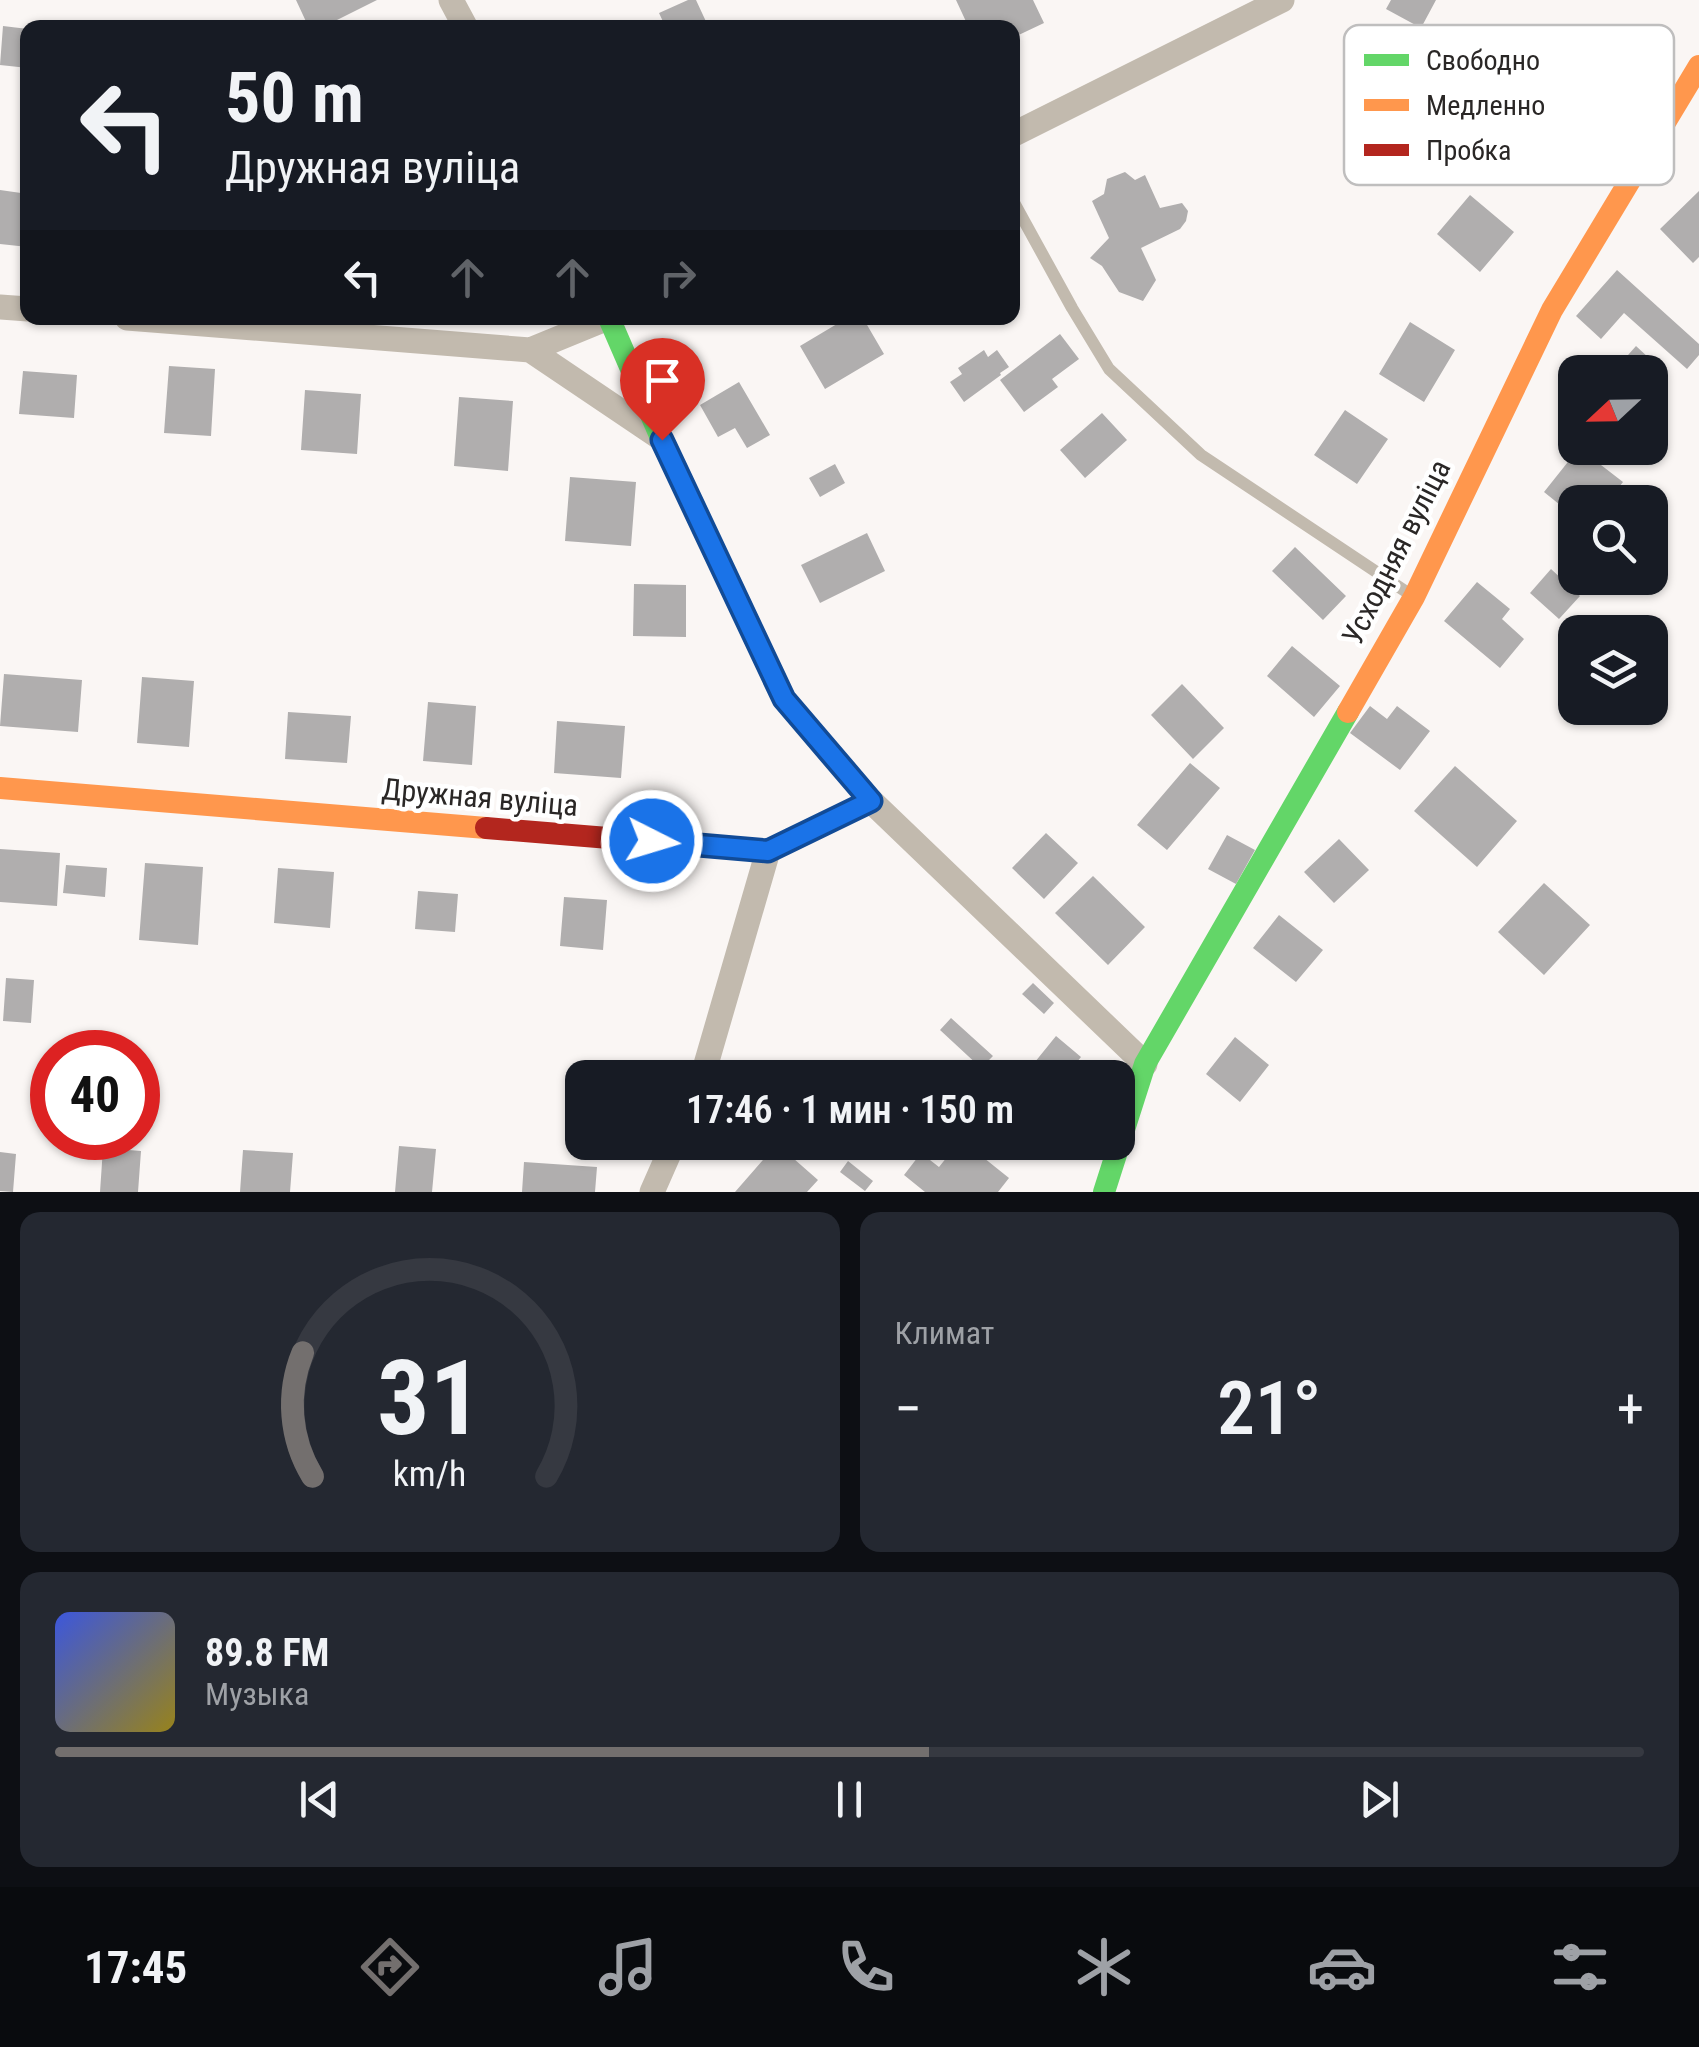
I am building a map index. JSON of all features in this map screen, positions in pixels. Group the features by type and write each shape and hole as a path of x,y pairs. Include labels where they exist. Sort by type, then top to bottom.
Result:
{"street":[{"path":"1020,132 1282,0"},
{"name":"Усходняя вуліца","path":"1674,107 1699,66"},
{"name":"Усходняя вуліца","path":"1104,1192 1145,1064 1414,597 1552,310 1627,185"},
{"path":"215,325 530,350 591,325"},
{"path":"611,325 784,699 871,801 1145,1064"},
{"path":"530,350 662,440"},
{"name":"Дружная вуліца","path":"0,788 768,851"},
{"path":"707,1060 768,851 871,801"},
{"path":"652,1192 666,1160"}],"lane":[{"path":"1020,214 1110,369 1201,455 1414,597"}],"building":[{"path":"296,0 377,0 337,20 305,20"},
{"path":"696,0 705,20 662,20 659,13"},
{"path":"956,0 1033,0 1044,23 1020,34 1020,20 965,20"},
{"path":"1391,0 1436,0 1423,25 1386,9"},
{"path":"3,26 20,28 20,67 0,65"},
{"path":"1125,172 1135,180 1145,175 1160,208 1182,203 1188,211 1180,229 1141,248 1156,280 1143,301 1119,292 1102,266 1090,258 1109,238 1092,201 1104,194 1107,179"},
{"path":"0,190 20,193 20,246 0,244"},
{"path":"1699,191 1699,257 1693,263 1660,229"},
{"path":"1470,195 1514,232 1480,272 1437,234"},
{"path":"1617,270 1699,344 1699,355 1687,369 1624,313 1601,339 1576,316"},
{"path":"1410,322 1455,350 1424,402 1379,374"},
{"path":"835,325 867,325 884,354 825,389 800,346"},
{"path":"1060,334 1079,359 1052,379 1058,387 1024,412 1000,380"},
{"path":"1636,346 1646,355 1628,355"},
{"path":"984,350 988,357 997,350 1009,367 964,402 950,382 962,374 958,368"},
{"path":"169,366 215,369 211,436 164,433"},
{"path":"23,371 77,375 74,418 19,414"},
{"path":"739,382 770,435 747,448 735,428 718,437 700,405"},
{"path":"305,390 361,394 357,454 301,450"},
{"path":"459,397 513,401 508,471 454,466"},
{"path":"1345,410 1388,439 1357,484 1314,455"},
{"path":"1102,413 1127,440 1085,478 1060,450"},
{"path":"835,464 845,483 820,497 809,478"},
{"path":"1565,465 1601,465 1623,482 1558,485 1558,503 1544,492"},
{"path":"570,477 636,482 631,546 565,541"},
{"path":"867,533 885,571 820,603 801,565"},
{"path":"1295,547 1346,596 1323,620 1272,571"},
{"path":"1551,569 1558,576 1558,595 1580,596 1558,618 1530,593"},
{"path":"1477,582 1510,609 1502,619 1524,639 1500,668 1444,621"},
{"path":"634,584 686,585 686,637 633,636"},
{"path":"1292,646 1340,686 1314,717 1267,676"},
{"path":"4,674 82,680 78,732 0,726"},
{"path":"142,677 194,681 189,747 137,743"},
{"path":"1182,684 1224,728 1193,759 1151,715"},
{"path":"428,702 476,706 472,765 423,761"},
{"path":"1370,706 1387,719 1397,706 1430,731 1400,770 1350,733"},
{"path":"288,712 351,716 347,763 285,759"},
{"path":"557,721 625,726 621,778 554,773"},
{"path":"1190,763 1220,788 1167,850 1137,825"},
{"path":"1455,766 1517,821 1477,867 1414,811"},
{"path":"1046,833 1078,863 1044,899 1012,868"},
{"path":"1227,835 1255,850 1236,884 1208,869"},
{"path":"1339,839 1369,870 1334,903 1304,872"},
{"path":"0,849 60,853 57,906 0,902"},
{"path":"145,863 203,867 198,945 139,940"},
{"path":"66,865 107,868 105,897 63,893"},
{"path":"278,868 334,872 330,928 274,923"},
{"path":"1093,876 1145,927 1108,965 1055,913"},
{"path":"1544,883 1590,925 1544,975 1498,932"},
{"path":"418,891 458,894 455,932 415,929"},
{"path":"564,897 607,900 603,950 560,946"},
{"path":"1279,915 1323,950 1296,982 1253,948"},
{"path":"6,978 34,980 31,1023 3,1021"},
{"path":"1033,983 1054,1003 1044,1014 1022,994"},
{"path":"951,1018 993,1056 989,1060 972,1060 940,1030"},
{"path":"1056,1036 1081,1057 1079,1060 1037,1060"},
{"path":"1235,1037 1269,1065 1240,1102 1206,1074"},
{"path":"399,1146 436,1149 432,1192 395,1192"},
{"path":"243,1150 293,1153 290,1192 240,1192"},
{"path":"0,1152 16,1154 13,1192 0,1191"},
{"path":"102,1160 140,1160 138,1192 100,1192"},
{"path":"763,1160 795,1160 818,1180 807,1192 735,1192"},
{"path":"916,1160 930,1160 939,1167 945,1160 986,1160 1009,1178 998,1192 925,1192 904,1175"},
{"path":"848,1161 873,1181 865,1191 840,1172"},
{"path":"524,1162 597,1167 595,1192 522,1192"}],"traffic: fast":[{"path":"612,325 784,699 803,722"},
{"path":"1104,1192 1145,1064 1348,712"}],"traffic: slow":[{"path":"1674,107 1699,66"},
{"path":"1348,712 1414,597 1552,310 1627,185"},
{"path":"0,788 486,828"}],"traffic: jam":[{"path":"486,828 768,851 871,801 803,722"}],"route":[{"path":"652,841 768,851 871,801 784,699 662,440"}]}
